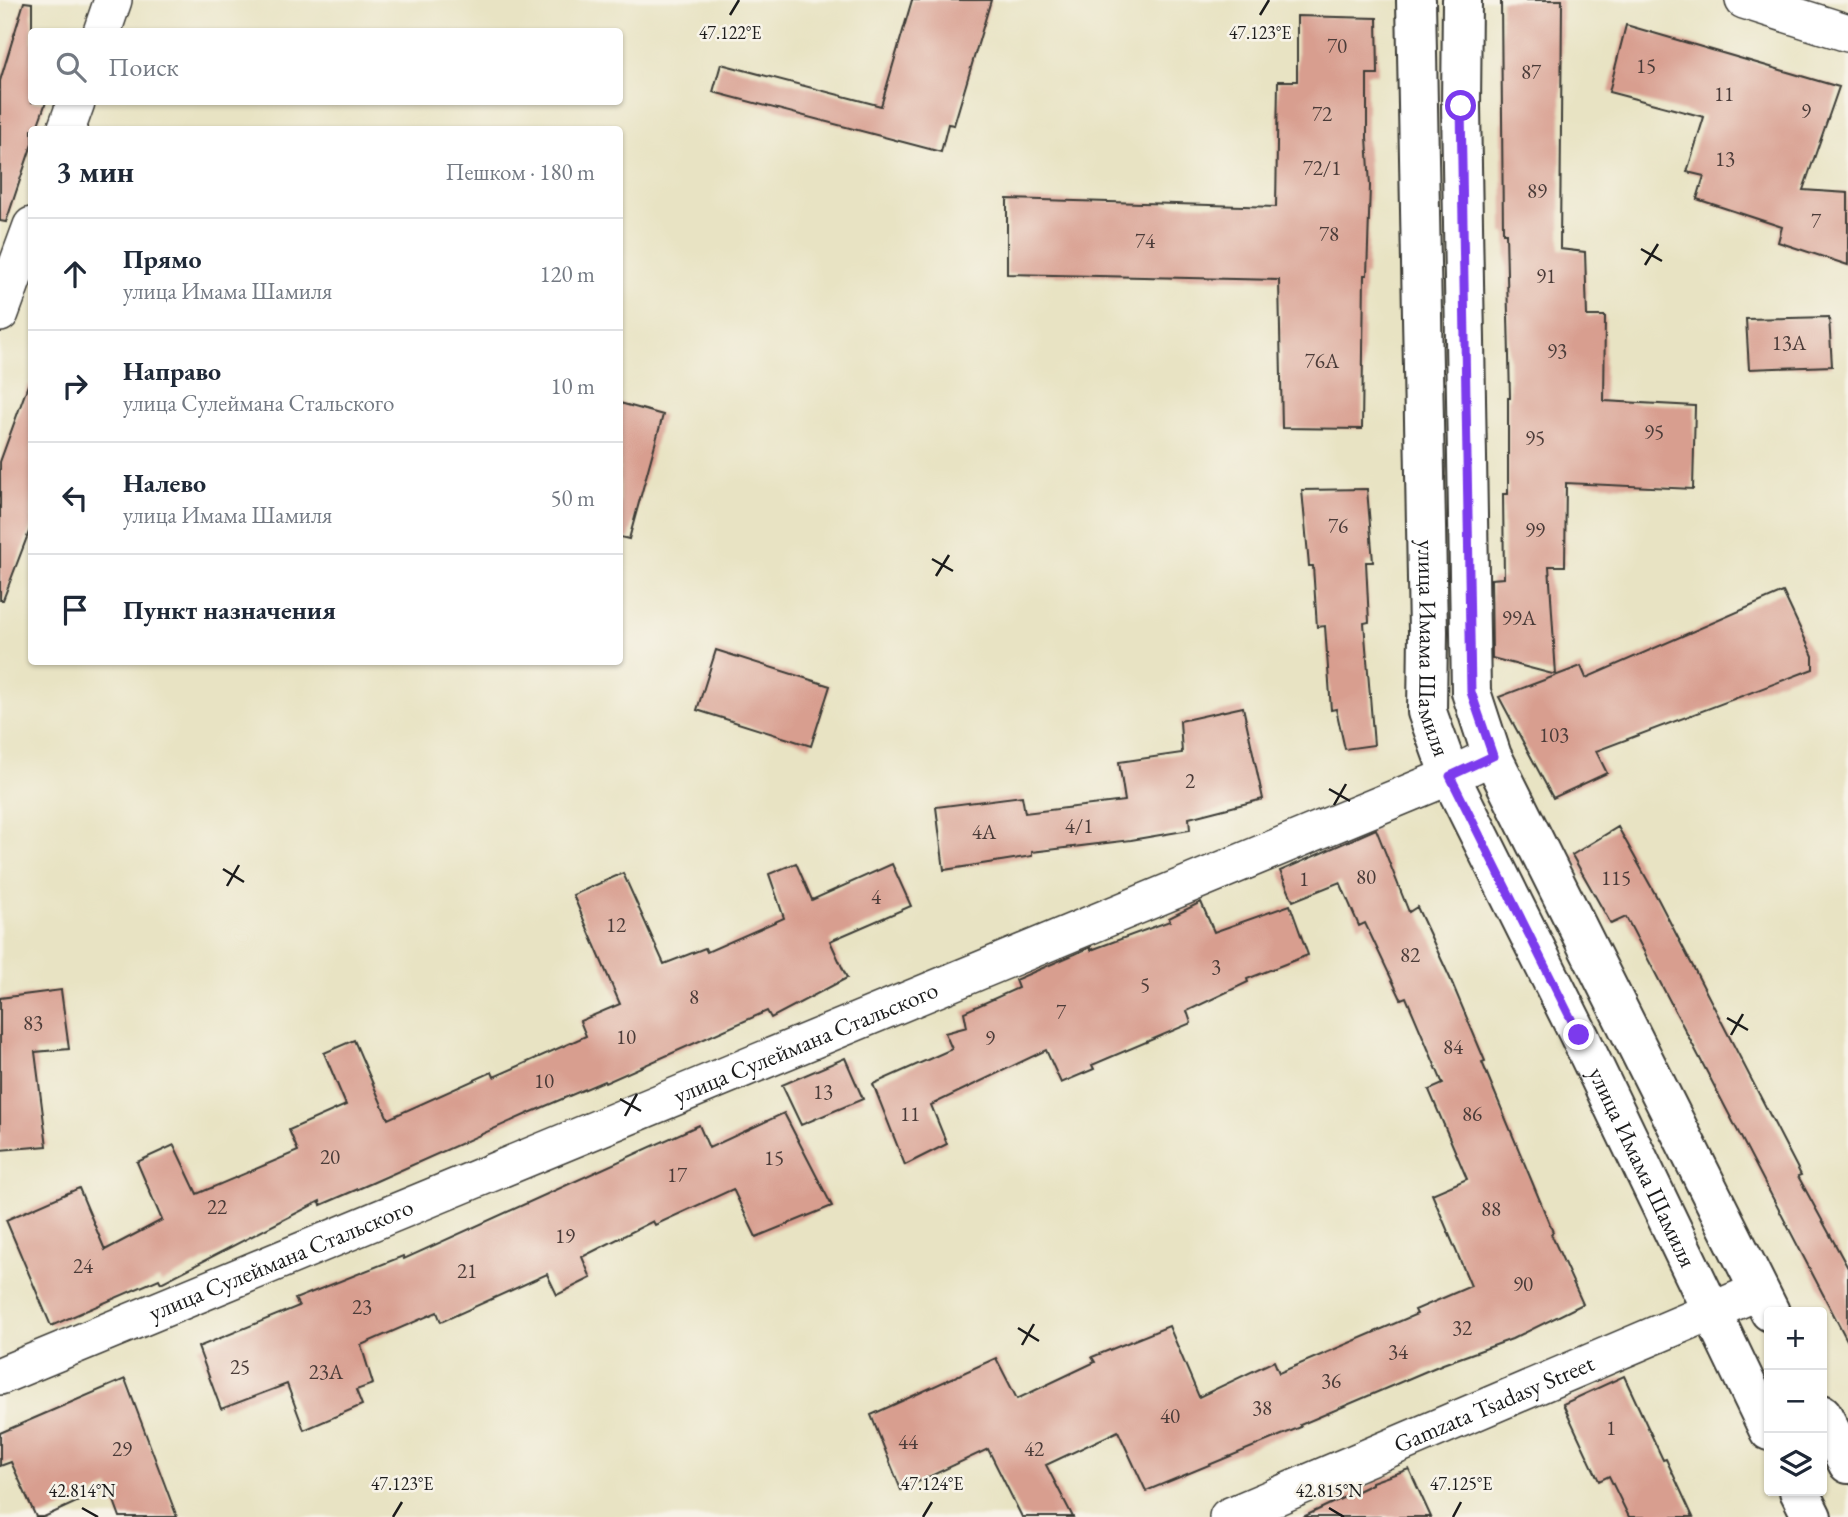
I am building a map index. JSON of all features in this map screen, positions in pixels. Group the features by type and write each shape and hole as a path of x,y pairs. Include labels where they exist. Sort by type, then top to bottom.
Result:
{"main road":[{"name":"улица Имама Шамиля","path":"1416,0 1428,631 1427,712 1450,776 1579,1035 1764,1421"},
{"name":"улица Имама Шамиля","path":"1462,0 1461,106 1471,692 1493,756 1764,1302"},
{"path":"1827,1423 1848,1464"},
{"path":"1802,1496 1812,1517"}],"street":[{"path":"103,28 113,0"},
{"path":"1744,0 1848,33"},
{"path":"67,126 75,105"},
{"path":"0,313 28,237"},
{"name":"улица Сулеймана Стальского","path":"0,1376 1493,756"},
{"name":"Gamzata Tsadasy Street","path":"1228,1517 1764,1302"}],"building":[{"path":"912,0 991,0 954,125 948,124 941,152 713,92 721,64 881,106"},
{"path":"1501,0 1562,0 1560,249 1585,252 1587,316 1605,316 1604,401 1695,406 1693,489 1566,483 1565,566 1549,566 1556,675 1492,658 1491,579 1504,578 1503,494 1508,494 1510,398 1506,233 1503,233"},
{"path":"24,2 32,3 32,28 28,28 28,105 45,105 37,126 28,126 28,156 6,222 0,221 0,81"},
{"path":"1297,16 1377,18 1378,74 1367,74 1370,186 1367,275 1364,275 1362,429 1282,428 1279,280 1007,274 1007,199 1276,207 1278,81 1297,81"},
{"path":"1626,25 1839,87 1803,190 1848,193 1848,265 1778,242 1782,227 1697,199 1704,176 1687,172 1704,117 1609,92"},
{"path":"1829,317 1832,366 1749,369 1746,319"},
{"path":"28,385 28,534 3,600 0,600 0,462"},
{"path":"623,404 663,415 629,539 623,538"},
{"path":"1367,489 1373,562 1366,562 1369,622 1364,623 1374,745 1345,749 1336,709 1331,710 1325,626 1317,627 1313,566 1309,566 1302,490"},
{"path":"1783,592 1813,656 1813,669 1596,751 1607,773 1553,798 1499,697 1581,666 1586,678"},
{"path":"716,650 830,686 811,746 697,710"},
{"path":"1243,707 1263,799 1189,818 1190,830 1032,852 1032,856 944,870 936,807 1022,796 1025,813 1125,801 1119,762 1182,753 1180,721"},
{"path":"1618,827 1659,901 1801,1175 1798,1176 1848,1268 1848,1342 1626,917 1611,924 1572,855"},
{"path":"1376,829 1409,912 1417,907 1450,978 1553,1232 1551,1234 1583,1304 1512,1339 1443,1364 1146,1491 1118,1431 1046,1465 1073,1517 1022,1517 988,1449 901,1490 871,1415 996,1358 1017,1399 1095,1362 1092,1357 1169,1326 1199,1397 1274,1361 1279,1373 1417,1314 1415,1310 1471,1286 1432,1194 1467,1179 1429,1090 1443,1084 1406,997 1401,999 1365,923 1359,926 1340,882 1293,901 1280,871"},
{"path":"796,863 812,900 892,864 911,906 830,941 847,978 771,1018 767,1011 321,1205 320,1201 161,1283 159,1279 51,1326 6,1220 79,1188 105,1250 162,1220 137,1162 174,1145 197,1194 298,1151 289,1130 346,1105 324,1053 354,1040 388,1119 492,1072 494,1077 586,1036 580,1021 620,1004 573,895 623,873 664,964 705,948 707,952 784,918 769,874"},
{"path":"1201,902 1214,932 1290,905 1308,955 1247,979 1248,982 1187,1011 1191,1023 1092,1065 1094,1069 1061,1083 1046,1050 931,1105 947,1144 905,1165 873,1084 952,1049 945,1033 967,1027 964,1012 1018,988 1015,980 1091,947 1091,950 1170,921 1169,918"},
{"path":"61,990 69,1049 35,1052 47,1146 0,1150 0,998"},
{"path":"845,1058 863,1099 801,1125 782,1085"},
{"path":"784,1113 832,1206 756,1237 733,1189 655,1225 653,1221 582,1257 591,1278 557,1295 547,1274 441,1322 437,1312 361,1345 373,1384 356,1390 362,1405 304,1430 287,1384 221,1409 198,1347 299,1306 295,1299 403,1256 404,1259 699,1125 709,1148"},
{"path":"1624,1376 1693,1517 1629,1517 1609,1476 1599,1481 1563,1404"},
{"path":"125,1379 177,1517 120,1517 109,1487 44,1517 36,1517 11,1462 0,1466 0,1433"},
{"path":"1409,1469 1431,1517 1303,1517 1372,1482"}],"route":[{"path":"1461,106 1471,692 1493,756 1450,776 1579,1035"}]}
